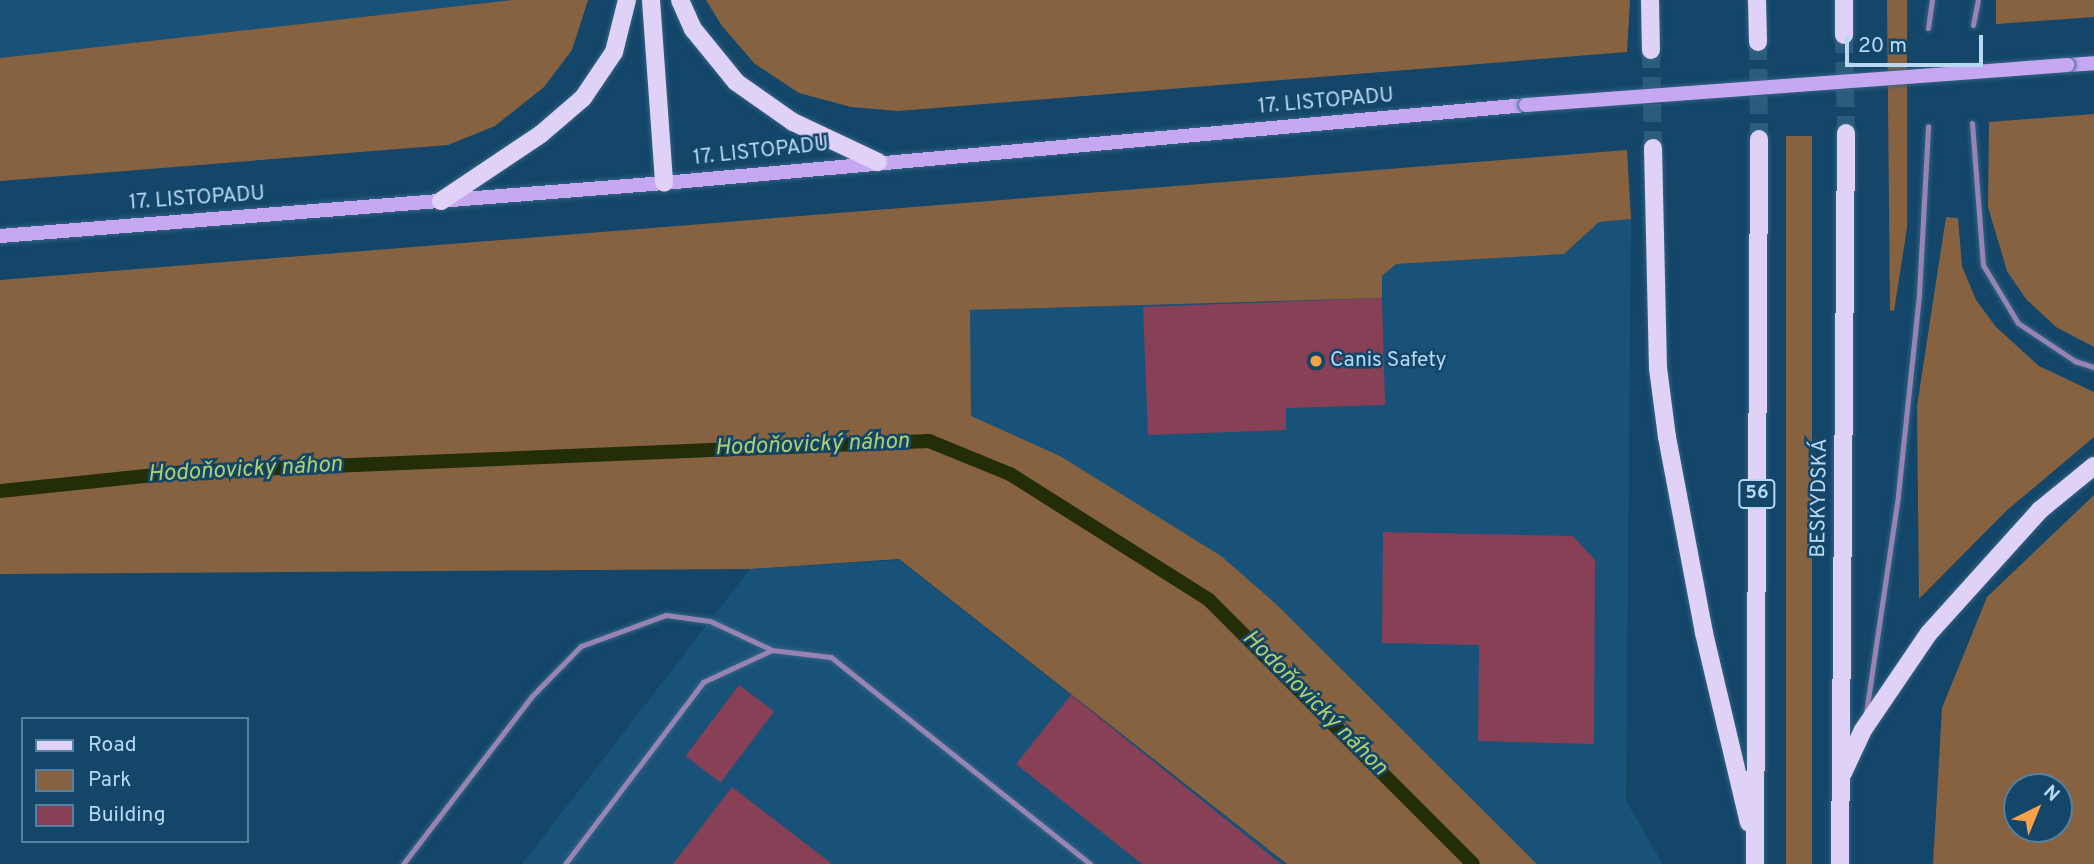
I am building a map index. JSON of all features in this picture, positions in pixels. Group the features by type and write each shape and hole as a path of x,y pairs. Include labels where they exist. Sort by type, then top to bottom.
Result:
{"main road":[{"path":"441,201 541,134 583,98 614,52 627,0"},
{"path":"651,0 664,183"},
{"path":"680,0 693,29 736,82 793,122 878,162"},
{"path":"1650,0 1651,50"},
{"path":"1758,0 1758,43"},
{"path":"1844,0 1844,35"},
{"name":"17. LISTOPADU","path":"0,236 664,183 1527,105 2094,63"},
{"name":"BESKYDSKÁ","path":"1840,864 1846,133"},
{"name":"56","path":"1755,857 1759,139"},
{"path":"1653,148 1658,368 1667,437 1704,633 1755,857"},
{"path":"1840,779 1863,730 1928,633 1983,567 2040,510 2094,467"}],"lane":[{"path":"1928,28 1932,0"},
{"path":"1973,25 1978,0"},
{"path":"1972,123 1983,265 2018,323 2075,362 2094,367"},
{"path":"1863,730 1898,495 1919,294 1928,126"},
{"path":"403,864 531,697 581,646 666,615 710,621 772,650 831,657 1090,864"},
{"path":"565,864 704,682 772,650"}],"shaded area":[{"path":"0,0 513,0 0,58"},
{"path":"1631,219 1626,801 1663,864 1537,864 1276,604 1060,456 970,416 970,310 1381,298 1381,276 1395,264 1564,254 1599,222"},
{"path":"899,560 1286,864 522,864 750,569"}],"green space":[{"path":"513,0 588,0 572,50 544,87 495,126 448,145 0,181 0,58"},
{"path":"706,0 1630,0 1627,52 898,111 851,107 799,93 755,64 722,26"},
{"path":"1887,0 1907,0 1907,228 1894,311 1890,310"},
{"path":"1996,0 2094,0 2094,17 1996,24"},
{"path":"2094,114 2094,347 2056,327 2026,299 2007,271 1988,207 1989,122"},
{"path":"1786,136 1812,136 1812,864 1786,864"},
{"path":"1627,150 1631,219 1599,222 1564,254 1396,264 1382,276 1382,298 970,310 971,416 1060,456 1221,556 1276,604 1537,864 1287,864 899,559 750,569 0,574 0,280"},
{"path":"1946,217 1958,218 1962,266 1976,300 1996,327 2039,366 2094,392 2094,437 2006,511 1919,599 1917,406"},
{"path":"2094,495 2094,864 1933,864 1942,708 1987,597"}],"building":[{"path":"1382,298 1385,405 1286,408 1286,430 1148,435 1143,307"},
{"path":"1383,532 1573,536 1595,560 1594,744 1478,741 1479,645 1382,643"},
{"path":"739,685 774,711 721,783 685,756"},
{"path":"1071,695 1281,864 1142,864 1016,764"},
{"path":"732,787 832,864 673,864"}],"waterway":[{"name":"Hodoňovický náhon","path":"0,491 185,472 929,441 1010,474 1209,600 1473,864"}],"tunnel":[{"path":"1844,35 1846,133"},
{"path":"1758,42 1759,139"},
{"path":"1651,50 1653,148"}],"place":[{"name":"Canis Safety","path":"1316,361"}]}
